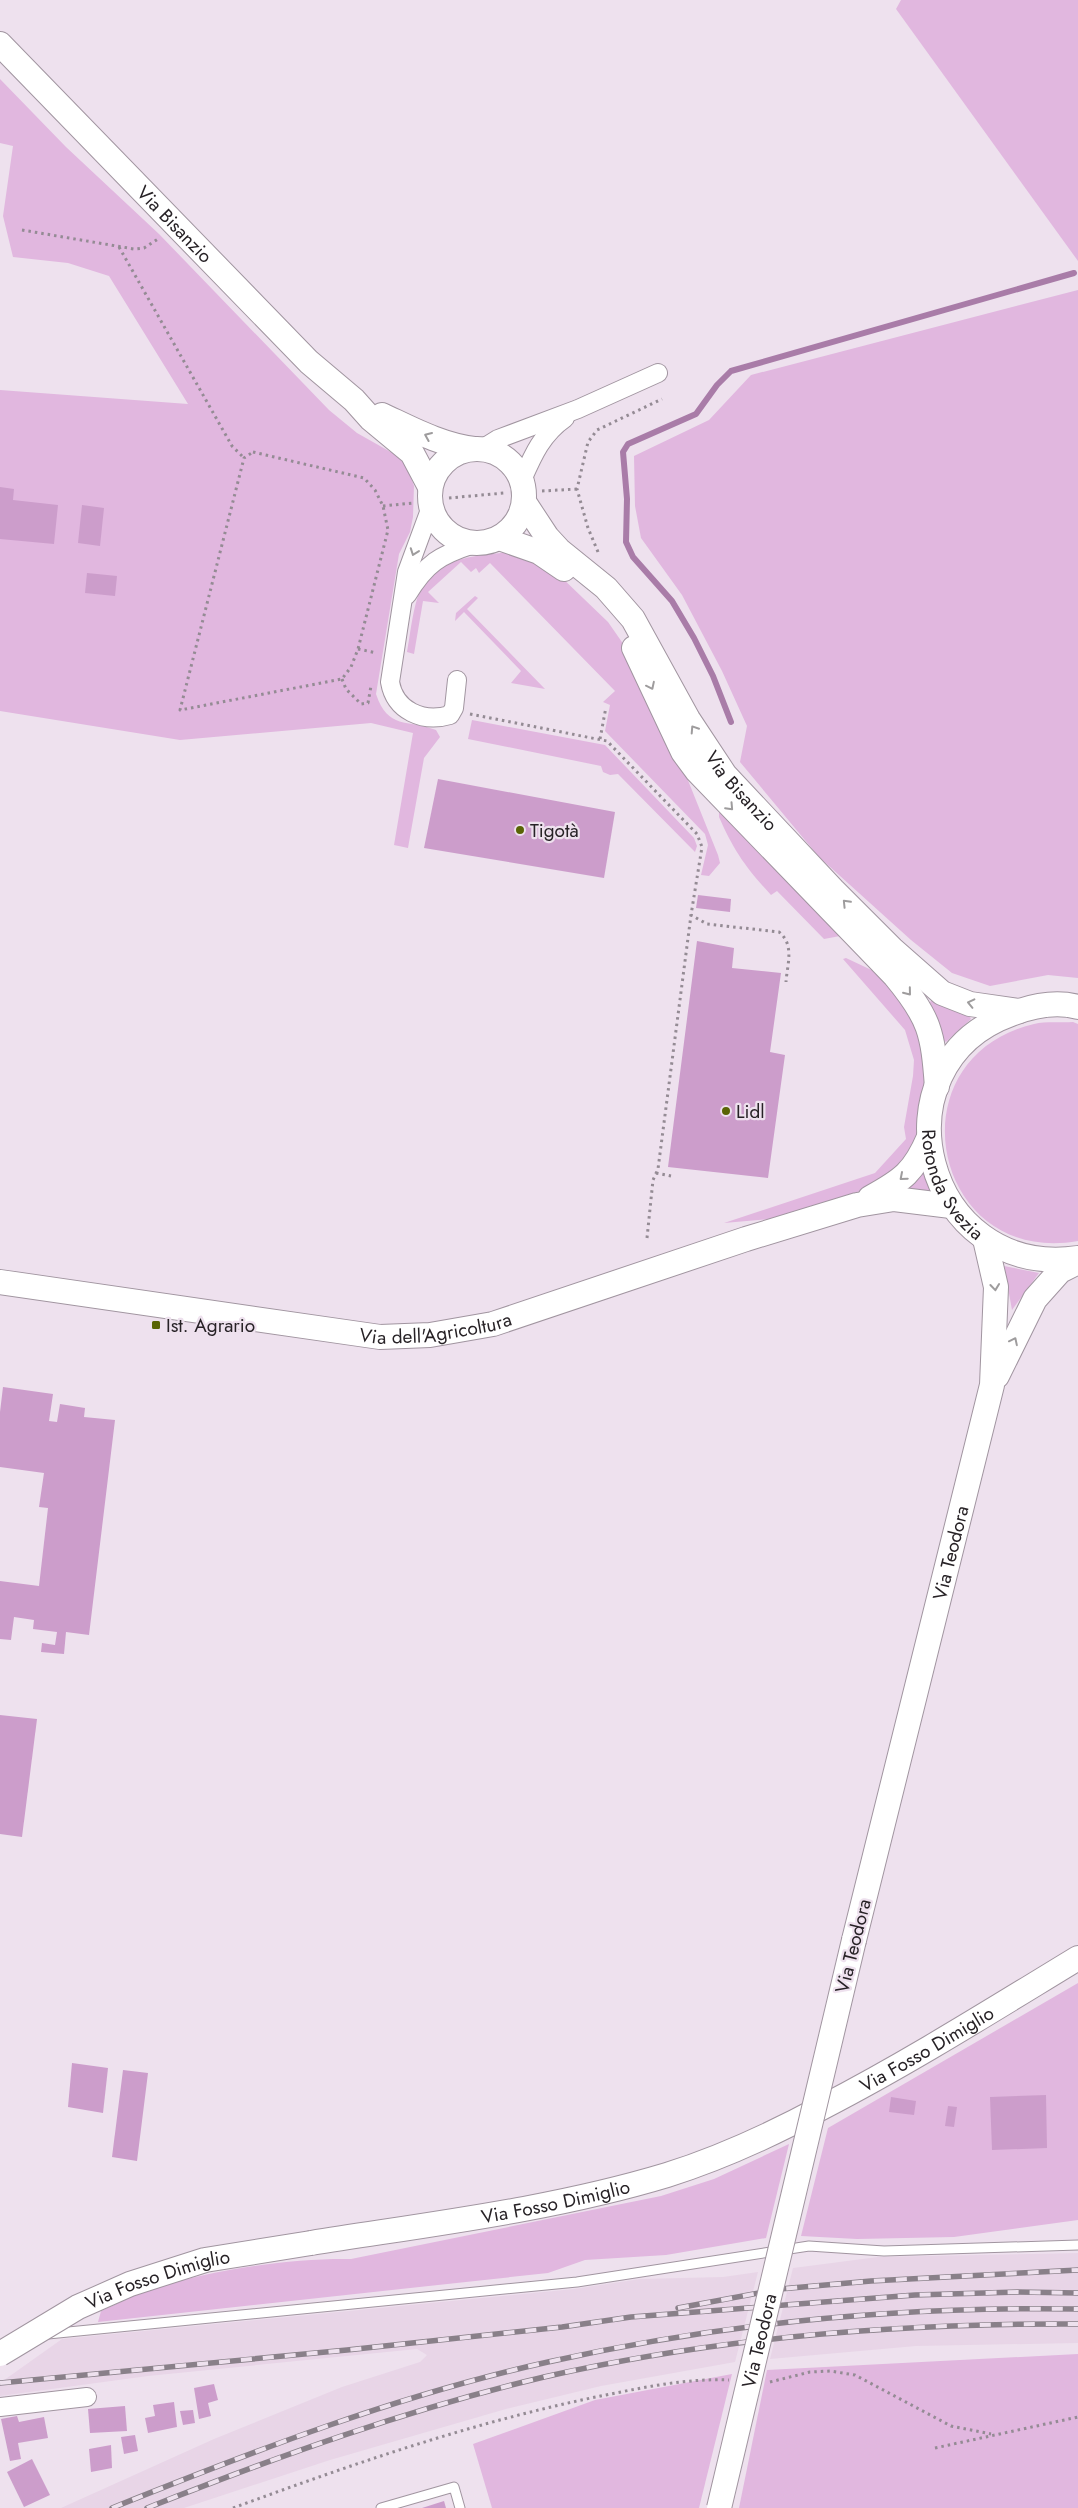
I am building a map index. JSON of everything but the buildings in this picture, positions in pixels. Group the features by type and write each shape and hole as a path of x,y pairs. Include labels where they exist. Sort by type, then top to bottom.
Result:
{"main road":[{"name":"Via Bisanzio","path":"0,44 309,362 354,400 370,419 412,453 431,499 436,521 446,532 459,540 474,544"},
{"name":"Via Bisanzio","path":"354,400 442,442 456,447 478,449 507,459 522,492 559,550 606,588 632,619 688,719 725,775 892,949 942,993 970,1004 1019,1011"},
{"path":"431,499 436,472 446,460 459,452 478,449"},
{"path":"474,544 499,538 511,529 520,517 522,492"},
{"name":"Via Bisanzio","path":"499,538 539,552 574,576 596,596 616,620 632,644 683,752 697,771 895,976 913,998 925,1017 934,1048 937,1087"},
{"name":"Rotonda Svezia","path":"1078,1007 1070,1004 1032,1006 997,1019 971,1036 951,1059 937,1087 929,1117 929,1148 937,1179 951,1206 967,1224 985,1239 1009,1252 1035,1259 1062,1260 1078,1258"},
{"name":"Via dell'Agricoltura","path":"857,1205 904,1178 919,1160 929,1137"},
{"name":"Via dell'Agricoltura","path":"0,1282 380,1337 430,1335 492,1324 857,1205 894,1199 951,1206"},
{"name":"Via Teodora","path":"719,2508 854,1940 992,1385 996,1287 985,1239"},
{"name":"Via Teodora","path":"992,1385 1035,1299 1060,1271 1078,1262"},
{"name":"Via Fosso Dimiglio","path":"5,2346 78,2307 130,2284 205,2260 477,2217 573,2199 667,2175 760,2140 888,2074 1078,1958"}],"street":[{"path":"478,449 498,439 578,409 658,373"},
{"path":"522,492 537,446 545,436 578,409"},
{"path":"431,499 407,572 390,682 392,694 406,711 440,718 450,715 454,708 457,680"},
{"path":"404,600 418,576 430,564 442,556 474,544"},
{"path":"0,2407 87,2396"}],"lane":[{"path":"5,2346 577,2282 809,2246 884,2251 1078,2245"},
{"path":"381,2508 454,2487 460,2508"}],"path":[{"path":"22,230 134,249 144,248 158,239"},
{"path":"119,247 232,446 244,458"},
{"path":"384,506 431,499 576,489 588,442 597,430 662,399"},
{"path":"253,452 364,478 375,490 384,506 388,530 358,650 342,679 180,710 244,458 253,452"},
{"path":"358,650 395,654"},
{"path":"375,663 377,653"},
{"path":"342,679 346,688 361,704 368,703 372,681"},
{"path":"600,739 606,707"},
{"path":"467,713 606,741 697,834 702,847 690,915 656,1173 653,1180 647,1238"},
{"path":"690,915 707,924 779,932 786,938 789,947 786,982"},
{"path":"656,1173 671,1176"},
{"path":"766,2382 775,2382 810,2372 830,2370 855,2375 950,2426 991,2434"},
{"path":"233,2508 382,2455 552,2406 654,2385 731,2380"},
{"path":"936,2448 991,2434 1078,2417"}],"shaded area":[{"path":"901,0 1078,0 1078,261 896,9"},
{"path":"0,79 66,147 159,234 329,410 357,433 396,455 407,466 414,486 413,517 410,532 399,554 376,694 386,713 393,718 436,730 440,737 424,758 408,848 394,845 413,733 371,723 180,740 0,711 0,390 188,404 109,276 68,263 13,257 3,216 13,146 0,143"},
{"path":"1078,290 1078,978 1048,975 990,986 952,973 911,940 819,857 740,762 747,726 722,671 682,595 641,538 635,506 634,456 709,420 751,375"},
{"path":"514,552 558,574 608,622 624,645 679,758 718,855 720,863 709,876 701,875 708,845 705,834 605,731 610,705 603,702 615,691 490,563 479,573 476,568 471,572 461,562 428,592 439,603 423,601 414,654 407,652 417,599 423,585 432,574 444,566 470,557"},
{"path":"475,596 478,598 467,609 545,689 511,683 521,671 464,612 455,621 456,613"},
{"path":"472,720 605,745 694,838 697,846 695,852 618,774 610,775 603,772 601,766 468,739"},
{"path":"723,812 840,936 824,939 777,891 771,895 735,850 719,817 719,813"},
{"path":"846,958 880,974 899,993 922,1039 926,1079 919,1109 917,1138 905,1162 873,1187 771,1219 724,1223 875,1173 906,1139 904,1127 914,1060 905,1030 843,959"},
{"path":"933,999 969,1015 971,1019 946,1042 943,1040 929,1003"},
{"path":"1073,1022 1078,1024 1078,1241 1028,1241 989,1223 962,1193 947,1155 946,1114 960,1076 989,1044 1034,1024"},
{"path":"923,1170 931,1191 907,1190 907,1187"},
{"path":"1004,1266 1039,1273 1012,1310"},
{"path":"1078,1983 1078,2220 954,2237 857,2239 801,2236 828,2128"},
{"path":"789,2144 766,2238 666,2255 585,2260 548,2273 98,2322 101,2311 147,2290 177,2282 252,2266 327,2259 351,2259 661,2196 714,2179"},
{"path":"1078,2253 1078,2343 916,2346 770,2359 793,2268 878,2257"},
{"path":"758,2272 735,2362 601,2386 506,2409 330,2460 184,2508 61,2508 214,2439 342,2387 420,2362 427,2355 417,2349 148,2376 0,2396 0,2383 62,2339 574,2289 640,2279 723,2277"},
{"path":"1078,2354 1078,2508 739,2508 767,2370"},
{"path":"732,2374 699,2508 492,2508 473,2444 595,2400"}],"waterway":[{"path":"731,722 713,676 694,638 672,601 633,557 626,542 627,499 623,452 628,444 696,414 717,385 731,371 1074,273"}],"railway":[{"path":"678,2308 780,2289 871,2281 1078,2270"},
{"path":"0,2383 347,2350 562,2327 631,2317 915,2295 1018,2292 1078,2293"},
{"path":"112,2508 273,2445 382,2408 492,2375 613,2348 745,2327 878,2314 1011,2309 1078,2309"},
{"path":"147,2508 343,2435 393,2419 493,2390 610,2363 742,2342 809,2335 943,2326 1078,2324"}],"place":[{"name":"Tigotà","path":"520,830"},
{"name":"Lidl","path":"726,1111"},
{"name":"Ist. Agrario","path":"156,1325"}]}
